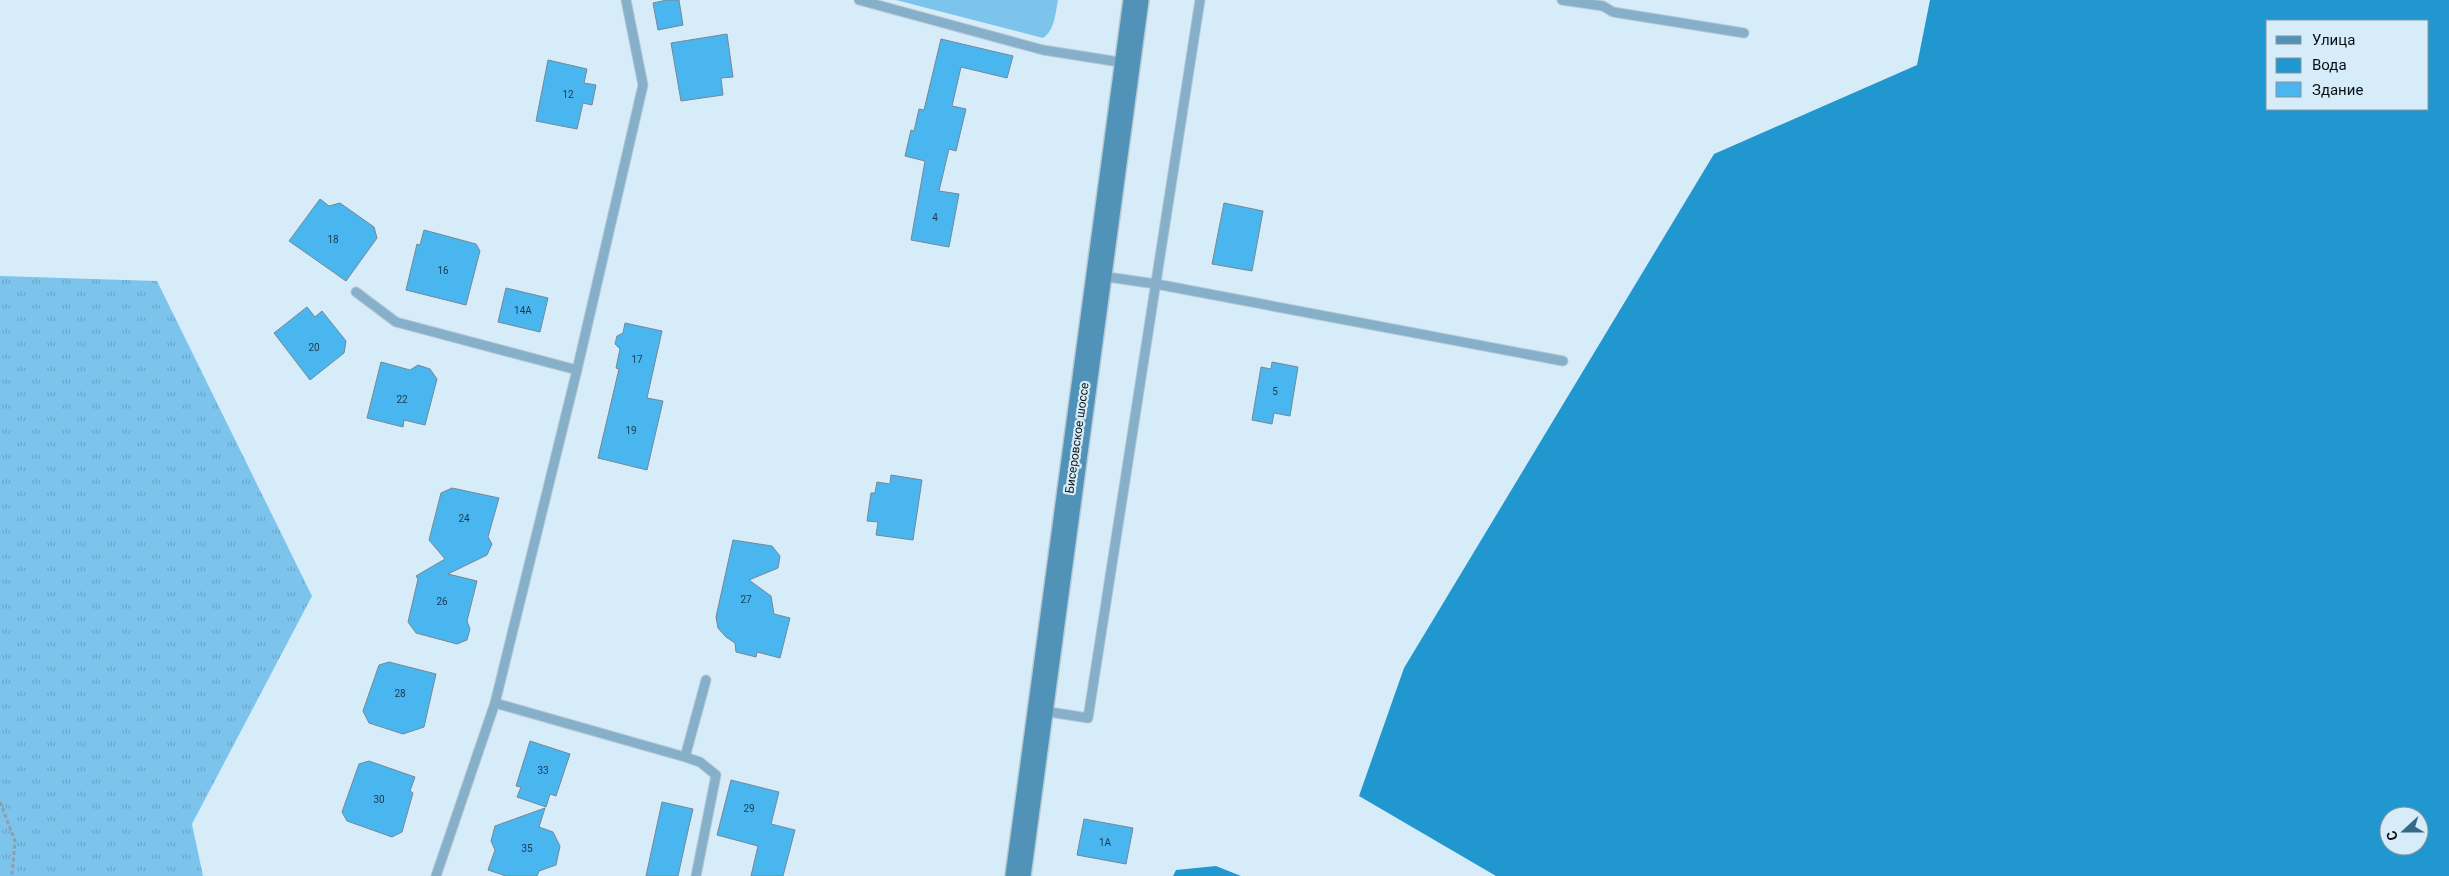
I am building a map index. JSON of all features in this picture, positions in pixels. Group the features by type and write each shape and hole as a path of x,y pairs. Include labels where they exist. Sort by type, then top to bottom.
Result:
{"main road":[{"name":"Бисеровское шоссе","path":"1018,876 1136,0"}],"lane":[{"path":"436,876 495,703 577,370 643,85 626,0"},
{"path":"859,0 1043,50 1128,64"},
{"path":"1040,710 1088,718 1200,0"},
{"path":"1562,0 1604,3 1613,12 1744,34"},
{"path":"1100,276 1156,284 1563,361"},
{"path":"356,292 396,322 577,370"},
{"path":"685,757 706,680"},
{"path":"495,703 685,757 700,762 716,775 696,876"}],"path":[{"path":"0,802 15,841 12,876"}],"green space":[{"path":"896,0 1058,0 1052,26 1043,38"},
{"path":"0,276 157,281 312,596 192,824 203,876 0,876"}],"water":[{"path":"1930,0 2449,0 2449,876 1496,876 1359,796 1404,668 1714,154 1917,65"},
{"path":"1216,866 1241,876 1173,876 1176,870"}],"building":[{"path":"679,0 683,25 658,30 653,3"},
{"path":"727,34 733,77 721,78 723,95 681,101 671,43"},
{"path":"941,39 1013,56 1007,78 961,67 952,106 966,109 956,151 949,149 939,191 959,194 949,247 911,240 925,161 905,156 911,130 914,131 919,109 924,110"},
{"path":"548,60 587,69 584,83 596,85 592,105 583,103 577,129 536,121"},
{"path":"320,199 329,206 340,203 374,227 377,238 346,281 289,241"},
{"path":"1224,203 1263,211 1252,271 1212,264"},
{"path":"424,230 476,244 480,251 466,305 406,290 417,244 420,245"},
{"path":"506,288 548,298 540,332 498,322"},
{"path":"307,307 315,317 322,311 346,341 344,353 310,380 274,333"},
{"path":"625,323 662,331 647,398 663,401 647,470 598,458 619,369 616,368 620,349 615,344 617,336 623,333"},
{"path":"381,362 410,370 418,365 430,369 437,379 425,425 404,420 403,427 367,418"},
{"path":"1272,362 1298,367 1290,416 1274,413 1272,424 1252,420 1261,367 1271,369"},
{"path":"891,475 922,480 913,540 876,535 878,522 867,521 871,493 875,493 877,482 890,484"},
{"path":"452,488 499,498 488,537 492,544 487,555 448,574 477,581 467,621 470,629 467,640 457,644 416,633 408,622 418,579 416,576 445,559 429,540 441,493"},
{"path":"733,540 772,546 780,556 778,568 749,580 771,596 774,614 790,618 780,658 757,652 756,657 736,652 735,643 718,628 716,617"},
{"path":"389,662 436,674 424,727 403,734 369,723 363,711 379,665"},
{"path":"530,741 570,754 556,796 550,794 546,807 517,797 521,787 516,786"},
{"path":"369,761 415,777 410,791 413,793 402,832 392,837 347,821 342,812 359,764"},
{"path":"731,780 779,792 771,824 795,830 783,876 751,876 758,846 717,835"},
{"path":"662,802 693,809 678,876 646,876"},
{"path":"545,808 539,827 553,832 560,846 556,865 539,871 537,876 506,876 488,870 495,850 491,841 495,826"},
{"path":"1084,819 1133,828 1126,864 1077,855"}]}
